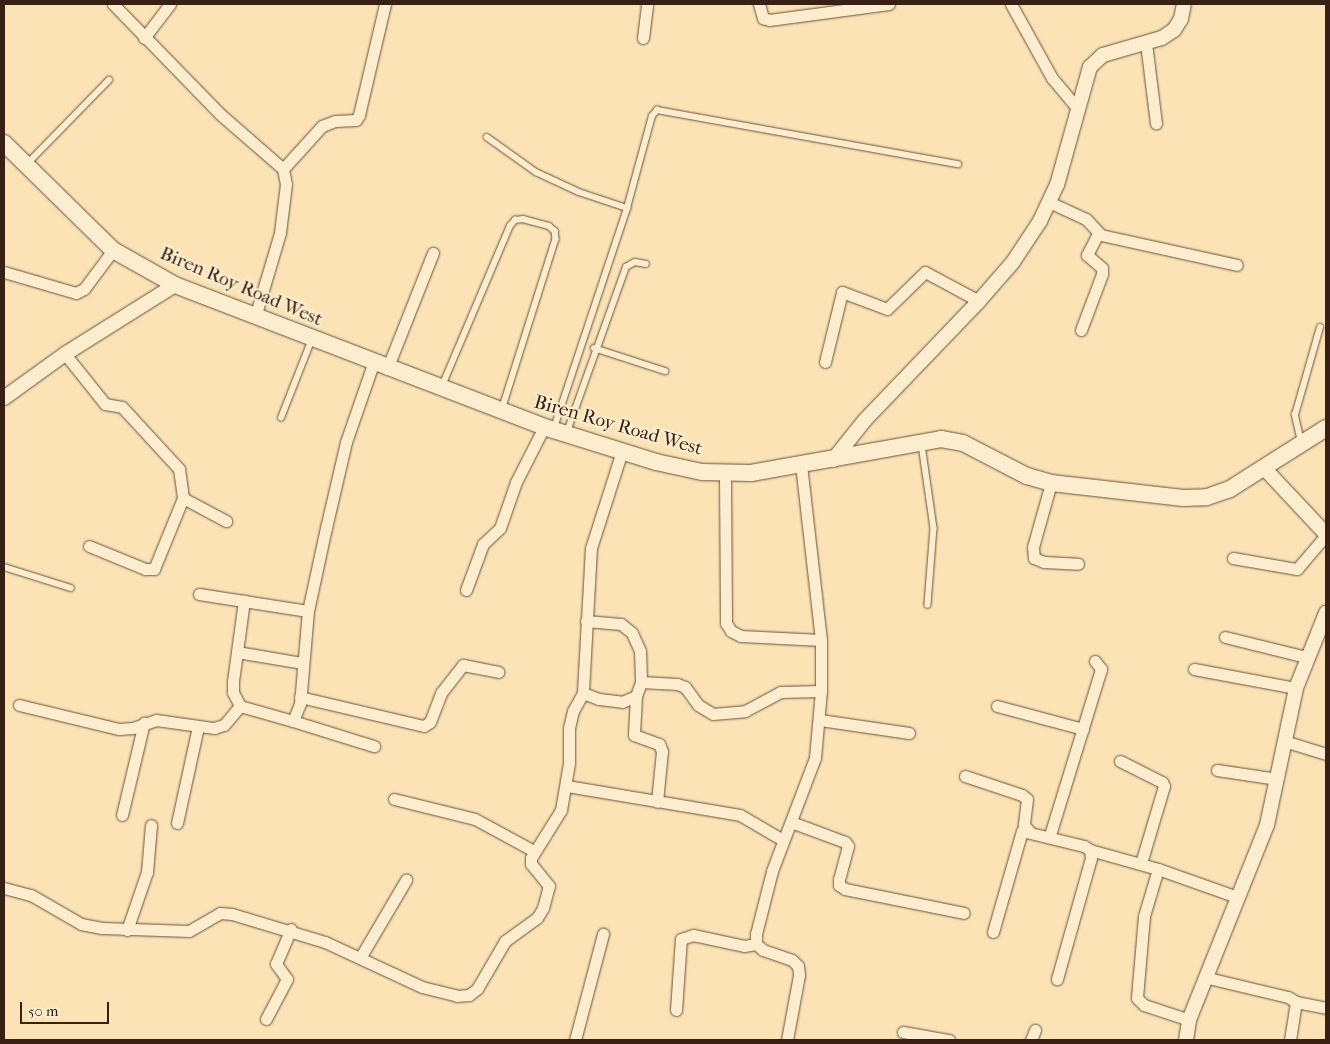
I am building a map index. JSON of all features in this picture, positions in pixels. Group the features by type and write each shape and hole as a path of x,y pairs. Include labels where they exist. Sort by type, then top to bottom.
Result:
{"main road":[{"name":"Biren Roy Road West","path":"4,143 113,250 175,285 380,366 555,430 622,452 725,475 833,460 922,440 941,439 963,443 1027,476 1051,483 1183,498 1207,497 1230,490 1301,442 1326,428"}],"street":[{"path":"113,4 220,114 283,169 286,184 280,233 255,317"},
{"path":"144,38 170,4"},
{"path":"283,169 322,126 335,121 356,120 359,115 385,4"},
{"path":"643,38 647,4"},
{"path":"760,4 763,18 769,20 889,4"},
{"path":"1011,4 1052,78 1076,108"},
{"path":"833,460 865,420 979,301 1012,262 1050,202 1076,108 1090,67 1103,55 1146,43 1174,30 1181,19 1184,4"},
{"path":"1146,43 1156,123"},
{"path":"1050,202 1086,219 1098,233 1237,265"},
{"path":"1081,330 1102,271 1087,255 1098,233"},
{"path":"4,272 76,293 84,289 113,250"},
{"path":"293,721 300,697 308,612 346,442 433,253"},
{"path":"824,362 839,295 842,292 886,309 925,272 979,301"},
{"path":"4,398 65,354 175,285"},
{"path":"65,354 105,404 122,407 179,469 184,498 154,569 145,569 90,546"},
{"path":"466,590 483,544 500,528 522,467 555,430"},
{"path":"4,888 31,895 81,924 127,930 189,931 220,913 291,929 422,987 457,996 469,996 477,989 505,941 537,918 543,908 549,886 531,864 534,851 555,822 567,786 569,728 573,711 583,693 591,548 622,452"},
{"path":"756,944 772,870 815,758 820,720 821,640 802,465"},
{"path":"1233,558 1297,569 1326,534 1264,468"},
{"path":"725,475 726,623 731,631 741,636 821,640"},
{"path":"1051,483 1033,547 1034,558 1044,562 1078,564"},
{"path":"184,498 226,521"},
{"path":"199,594 308,612"},
{"path":"244,601 233,692 240,706 374,746"},
{"path":"1186,1040 1189,1020 1208,978 1237,898 1267,825 1296,688 1306,657 1321,633 1326,613"},
{"path":"586,621 621,624 632,633 640,651 642,682 636,696 634,735 659,744 662,751 657,802"},
{"path":"1224,637 1306,657"},
{"path":"237,652 302,663"},
{"path":"1050,836 1102,669 1095,660"},
{"path":"300,697 424,726 430,722 441,693 463,665 498,672"},
{"path":"1194,669 1296,688"},
{"path":"642,682 685,687 698,705 713,714 745,711 780,692 821,691"},
{"path":"583,693 599,699 622,702 636,696"},
{"path":"20,705 119,729 133,728 144,723 167,721 198,727 224,725 240,706"},
{"path":"997,706 1083,729"},
{"path":"820,720 909,733"},
{"path":"122,815 144,723"},
{"path":"177,823 198,727"},
{"path":"1284,741 1326,754"},
{"path":"1120,761 1162,782 1164,786 1141,863"},
{"path":"1217,770 1277,779"},
{"path":"965,776 1022,795 1027,800 1024,825 1029,830 1090,850 1158,868 1237,898"},
{"path":"567,786 740,815 783,840"},
{"path":"394,799 475,819 534,851"},
{"path":"791,822 845,842 848,846 839,879 839,886 845,889 964,913"},
{"path":"127,930 147,872 151,825"},
{"path":"993,932 1020,835 1029,830"},
{"path":"1057,979 1091,858 1090,850"},
{"path":"1158,868 1144,916 1137,998 1144,1005 1189,1020"},
{"path":"360,958 406,880"},
{"path":"266,1020 287,978 276,964 291,929"},
{"path":"574,1040 603,934"},
{"path":"676,1010 681,939 693,935 744,946 756,944 798,966 799,975 787,1040"},
{"path":"1208,978 1288,997 1296,1002 1326,1008"},
{"path":"1290,1040 1296,1002"},
{"path":"903,1032 949,1040"}],"lane":[{"path":"27,165 109,80"},
{"path":"555,430 627,208 652,116 657,110 958,164"},
{"path":"487,137 536,172 579,192 627,208"},
{"path":"441,388 510,226 515,220 524,219 550,226 555,231 556,238 502,411"},
{"path":"555,430 594,348 626,267 635,262 646,264"},
{"path":"1301,442 1296,415 1320,327"},
{"path":"281,418 312,339"},
{"path":"594,348 665,371"},
{"path":"922,440 934,528 928,605"},
{"path":"4,567 71,588"}]}
